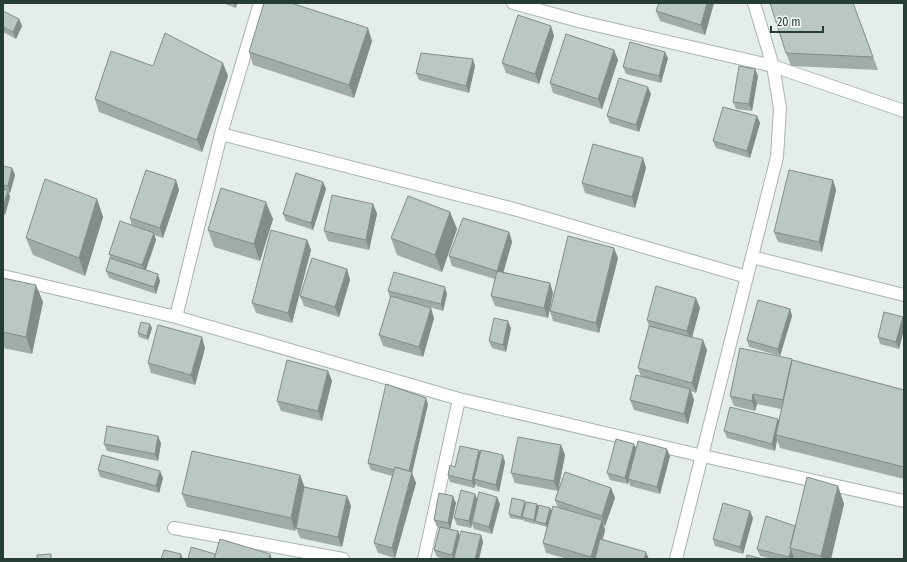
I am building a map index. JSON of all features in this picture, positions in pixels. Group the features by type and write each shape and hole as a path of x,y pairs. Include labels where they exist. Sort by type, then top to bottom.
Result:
{"street":[{"path":"176,317 221,134 260,3"},
{"path":"513,3 582,22 773,66 904,111"},
{"path":"676,559 778,157 780,108 773,66 754,3"},
{"path":"221,134 514,209 747,277"},
{"path":"752,257 904,295"},
{"path":"3,276 176,317 459,399 904,501"},
{"path":"424,559 459,399"},
{"path":"174,528 343,559"}],"building":[{"path":"264,3 291,3 368,28 349,85 249,52"},
{"path":"659,3 707,3 701,25 656,11"},
{"path":"770,3 853,3 873,57 786,53"},
{"path":"3,11 19,19 13,32 3,27"},
{"path":"518,15 551,26 535,74 502,63"},
{"path":"165,33 223,63 197,140 95,99 111,51 153,66"},
{"path":"566,34 614,50 598,99 550,83"},
{"path":"630,42 665,52 659,76 623,67"},
{"path":"421,53 473,59 466,86 416,73"},
{"path":"739,66 755,69 749,104 733,102"},
{"path":"619,78 648,87 636,125 607,116"},
{"path":"723,107 757,116 747,151 713,141"},
{"path":"593,144 643,158 632,197 582,183"},
{"path":"3,166 12,168 8,186 3,185"},
{"path":"146,170 176,180 160,228 130,218"},
{"path":"789,170 833,180 819,242 774,232"},
{"path":"296,173 323,182 311,223 283,214"},
{"path":"45,179 97,199 79,258 26,238"},
{"path":"221,188 266,202 254,244 208,230"},
{"path":"3,189 8,190 3,208"},
{"path":"332,195 373,204 366,240 324,231"},
{"path":"408,196 450,212 435,255 391,238"},
{"path":"463,218 509,232 497,271 449,256"},
{"path":"120,221 154,233 142,265 109,254"},
{"path":"271,230 307,240 288,313 252,303"},
{"path":"568,236 614,248 596,323 550,311"},
{"path":"110,258 158,274 154,287 106,271"},
{"path":"312,258 347,269 335,307 300,296"},
{"path":"497,271 550,283 544,308 491,296"},
{"path":"394,272 445,287 441,304 388,291"},
{"path":"3,278 36,285 26,337 3,332"},
{"path":"656,286 696,298 687,331 647,320"},
{"path":"391,296 431,308 419,347 379,335"},
{"path":"758,300 790,309 778,349 747,340"},
{"path":"884,312 903,317 896,342 878,337"},
{"path":"494,318 508,321 503,345 489,341"},
{"path":"141,322 150,324 147,336 138,333"},
{"path":"158,325 202,337 191,375 148,363"},
{"path":"649,326 703,340 692,383 638,368"},
{"path":"740,348 792,359 783,400 753,394 752,401 730,396"},
{"path":"287,360 328,371 318,411 277,401"},
{"path":"792,360 904,390 904,467 776,435"},
{"path":"636,375 690,389 684,414 630,400"},
{"path":"386,384 426,398 409,471 395,467 394,470 368,463"},
{"path":"730,407 778,419 772,444 724,431"},
{"path":"107,426 158,436 155,454 104,444"},
{"path":"518,437 561,445 554,481 511,473"},
{"path":"616,439 634,444 625,478 607,473"},
{"path":"638,441 667,449 657,487 628,479"},
{"path":"460,446 479,450 472,481 448,475 450,465 455,467"},
{"path":"481,450 503,455 496,485 474,479"},
{"path":"192,451 300,475 291,518 182,494"},
{"path":"102,455 160,471 156,486 98,470"},
{"path":"395,467 412,472 392,548 374,543"},
{"path":"565,472 611,488 602,516 555,500"},
{"path":"807,477 838,486 821,556 790,548"},
{"path":"304,487 347,496 338,537 296,528"},
{"path":"461,490 475,494 469,521 454,518"},
{"path":"479,492 497,497 489,527 472,522"},
{"path":"439,493 453,496 448,523 434,520"},
{"path":"512,498 525,501 521,517 509,514"},
{"path":"526,502 537,504 534,520 522,517"},
{"path":"723,503 750,511 740,547 713,539"},
{"path":"539,505 550,508 546,524 535,521"},
{"path":"553,506 602,520 591,557 543,543"},
{"path":"766,516 795,526 789,557 757,549"},
{"path":"440,527 458,531 452,555 434,550"},
{"path":"461,531 481,535 475,559 454,558"},
{"path":"220,539 270,554 269,559 214,559"},
{"path":"600,539 646,552 644,559 595,559"},
{"path":"191,547 215,554 214,559 188,559"},
{"path":"164,550 181,554 180,559 161,559"},
{"path":"51,554 51,559 37,559 37,555"},
{"path":"747,555 763,559 746,559"}]}
